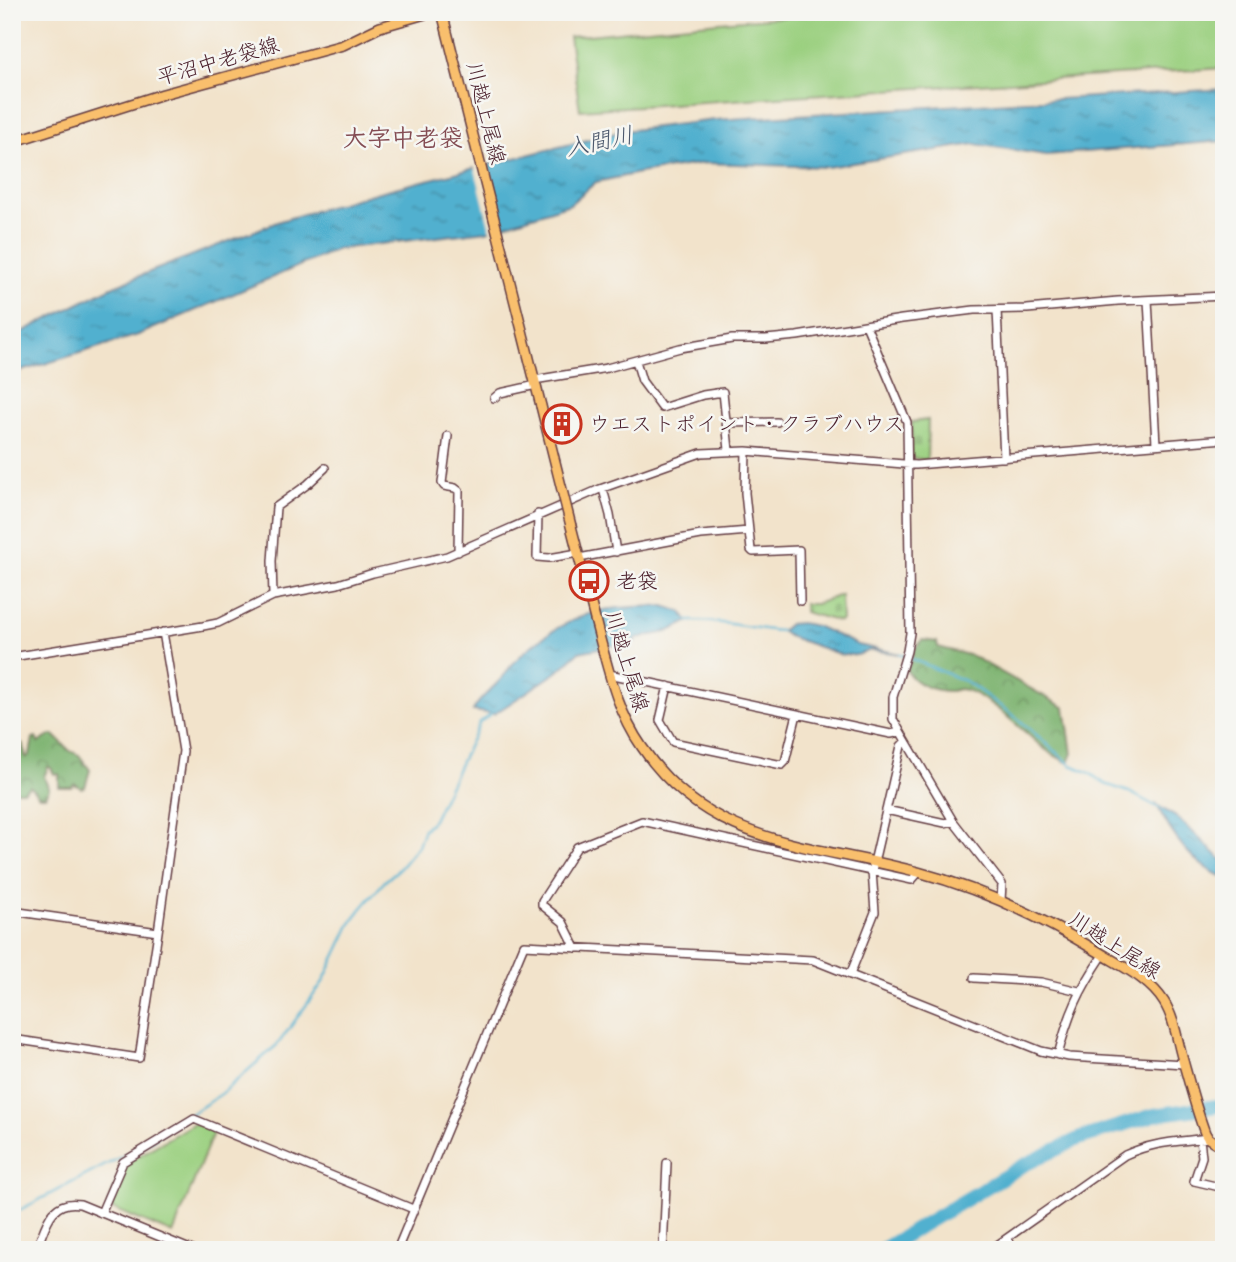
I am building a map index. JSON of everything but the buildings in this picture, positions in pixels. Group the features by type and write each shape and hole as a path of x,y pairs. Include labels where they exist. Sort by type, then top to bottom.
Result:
{"main road":[{"name":"平沼中老袋線","path":"12,142 174,90 343,45 380,27 432,12"},
{"name":"川越上尾線","path":"443,16 609,674 624,716 643,749 672,784 692,801 726,821 761,836 873,866 919,872 1001,900 1054,926 1147,982 1160,995 1171,1014 1201,1118 1204,1139"},
{"path":"1204,1139 1224,1148"}],"street":[{"path":"494,398 534,378 553,379 681,348 732,339 776,338 938,314 1224,296"},
{"path":"1148,300 1156,444"},
{"path":"997,310 1004,458"},
{"path":"866,325 907,422 910,634 892,706 893,719 953,821 1002,884 1001,900"},
{"path":"636,361 642,381 662,408 703,395 723,392 729,450"},
{"path":"728,423 777,422"},
{"path":"448,436 442,485 459,491 458,552"},
{"path":"12,656 218,623 273,596 338,584 458,552 538,514 690,455 729,450 906,464 1224,439"},
{"path":"746,451 745,493 752,551 799,550 800,601"},
{"path":"273,596 272,561 276,507 325,468"},
{"path":"603,489 616,552"},
{"path":"538,514 537,556 549,558 616,552 701,535 749,530"},
{"path":"12,1039 139,1058 183,751 163,632"},
{"path":"609,674 891,734 900,732"},
{"path":"668,686 660,720 673,742 782,765 797,714"},
{"path":"850,975 875,912 873,866 901,746 905,742"},
{"path":"886,810 945,823 953,821"},
{"path":"576,948 563,922 542,905 542,901 577,847 642,821 873,866"},
{"path":"12,911 158,932"},
{"path":"397,1250 524,945 813,960 1025,1045 1058,1055 1184,1064"},
{"path":"1058,1055 1079,991 1103,955"},
{"path":"974,978 1041,982 1079,991"},
{"path":"101,1213 123,1162 194,1119 413,1209"},
{"path":"990,1250 1125,1155 1144,1146 1204,1139 1202,1157 1194,1181 1224,1188"},
{"path":"663,1250 667,1163"},
{"path":"36,1250 49,1217 60,1204 67,1202 80,1203 192,1250"},
{"path":"1007,1238 1014,1250"}],"green space":[{"path":"854,12 1224,12 1224,68 580,110 569,37"},
{"path":"928,420 927,460 911,458 912,422"},
{"path":"841,595 840,622 804,612 804,604 816,604"},
{"path":"922,640 937,642 938,647 972,656 1065,708 1072,753 1068,763 1044,749 980,697 960,689 950,691 931,688 910,676 907,671 915,649"},
{"path":"51,735 79,755 90,770 85,787 81,788 75,784 71,787 59,787 59,774 54,774 48,767 44,777 49,789 45,796 39,796 30,786 23,791 13,791 12,744 23,744 26,758 30,754 33,738 36,737 38,743"},
{"path":"194,1123 214,1130 173,1234 109,1207 108,1203 125,1164"}],"water":[{"name":"入間川","path":"1224,89 1224,141 1046,155 975,144 827,167 704,163 596,182 570,204 486,231 338,249 138,335 12,374 12,337 114,286 280,221 379,192 623,131 715,120"},
{"path":"664,606 682,612 688,622 667,632 636,638 636,641 579,652 557,672 494,714 473,711 523,653 559,627 599,611 623,607"},
{"path":"789,624 816,626 858,645 900,654 871,650 857,655 842,655 781,631"},
{"path":"1157,805 1179,819 1224,862 1224,877 1203,865 1184,848"}],"pier":[{"path":"487,162 504,229 491,234 474,165"}],"waterway":[{"path":"688,621 781,631"},
{"path":"900,654 967,682 1017,718 1071,765 1088,772 1105,784 1129,792 1159,808"},
{"path":"12,1214 144,1145 221,1094 278,1044 323,982 360,910 418,846 424,829 433,820 480,722 491,714"},
{"path":"881,1250 1022,1166 1078,1139 1154,1115 1224,1105"},
{"path":"1020,1249 1042,1250"}],"place":[{"name":"ウエストポイント・クラブハウス","path":"562,424"},
{"name":"老袋","path":"589,581"}],"district":[{"name":"大字中老袋","path":"403,138"}]}
